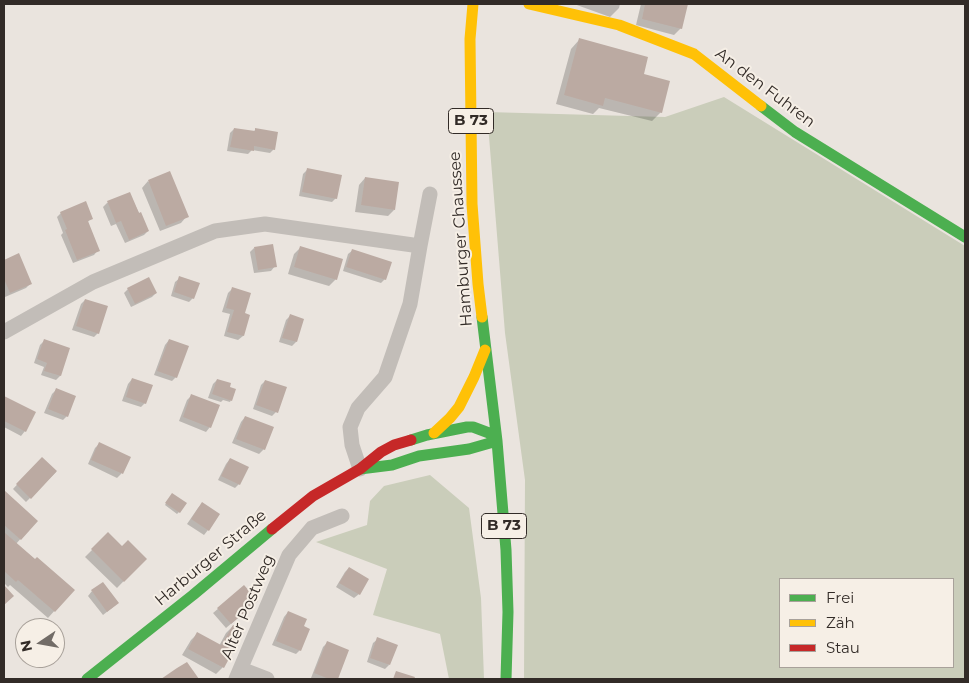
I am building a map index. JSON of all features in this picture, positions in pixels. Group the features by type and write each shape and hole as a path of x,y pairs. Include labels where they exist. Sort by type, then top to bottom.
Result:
{"street":[{"name":"Hamburger Chaussee","path":"473,4 470,39 472,204 478,284 497,441"},
{"name":"An den Fuhren","path":"529,4 618,25 694,54 795,132 965,238"},
{"path":"360,469 352,445 350,427 358,408 385,377 410,304 430,194"},
{"path":"4,332 93,282 216,231 265,224 420,246"},
{"path":"434,433 459,407 474,377 485,348"},
{"name":"Harburger Straße","path":"87,679 313,496 360,469 381,452 394,445 434,433 467,427 473,427 488,433 497,441"},
{"name":"Harburger Straße","path":"360,469 392,465 419,456 468,449 497,441"},
{"name":"B 73","path":"497,441 506,550 508,612 506,679"},
{"name":"Alter Postweg","path":"239,674 289,555 312,528 342,516"},
{"path":"239,674 267,679"}],"green space":[{"path":"724,97 965,246 965,679 524,679 525,480 505,333 487,112 665,117"},
{"path":"430,475 469,508 481,598 484,679 449,679 440,634 373,615 387,569 316,542 367,525 370,501 384,486"}],"building":[{"path":"645,4 688,4 682,29 642,19"},
{"path":"579,38 648,57 644,74 670,81 662,113 605,98 603,106 564,95"},
{"path":"234,128 255,131 255,128 278,132 275,150 254,146 254,151 230,147"},
{"path":"307,168 342,175 337,199 302,192"},
{"path":"170,171 189,217 166,226 148,180"},
{"path":"365,177 399,182 395,210 361,205"},
{"path":"130,192 149,231 129,240 121,221 116,223 107,201"},
{"path":"86,201 93,219 88,221 100,251 77,260 60,212"},
{"path":"273,244 277,267 258,270 254,247"},
{"path":"300,246 343,259 337,280 294,267"},
{"path":"352,249 392,262 386,280 346,267"},
{"path":"19,253 32,284 10,293 4,279 4,260"},
{"path":"179,276 200,283 194,299 174,292"},
{"path":"149,277 157,293 135,304 127,288"},
{"path":"232,287 251,293 245,313 250,315 244,336 227,332 234,310 226,308"},
{"path":"85,299 108,306 99,334 76,326"},
{"path":"290,314 304,319 297,342 282,338"},
{"path":"44,339 70,348 61,376 44,371 47,363 37,359"},
{"path":"169,339 189,346 177,378 157,371"},
{"path":"132,378 153,385 146,404 126,397"},
{"path":"217,379 231,383 230,387 236,389 232,401 212,394"},
{"path":"265,380 287,387 278,413 256,405"},
{"path":"56,388 76,396 68,417 48,409"},
{"path":"191,394 220,405 211,428 183,417"},
{"path":"4,396 36,412 26,432 4,421"},
{"path":"245,416 274,427 265,450 236,439"},
{"path":"99,442 131,457 123,474 91,460"},
{"path":"42,457 57,471 31,499 16,484"},
{"path":"230,458 249,467 240,485 221,476"},
{"path":"4,490 38,521 21,540 4,525"},
{"path":"172,493 187,503 180,513 165,503"},
{"path":"202,502 220,514 209,531 191,519"},
{"path":"4,532 35,559 37,557 75,590 55,612 18,580 16,582 4,571"},
{"path":"108,532 122,546 128,540 147,559 124,582 91,549"},
{"path":"349,567 369,579 360,595 339,583"},
{"path":"103,582 119,603 107,612 91,590"},
{"path":"4,585 14,596 4,605"},
{"path":"244,585 258,601 231,624 217,608"},
{"path":"288,611 307,619 304,626 310,629 301,651 276,641"},
{"path":"233,625 244,631 224,668 188,649 197,632 221,645"},
{"path":"377,637 398,645 390,665 370,658"},
{"path":"327,641 349,650 338,679 329,679 314,673"},
{"path":"187,662 199,679 161,679 177,668"},
{"path":"396,671 415,677 414,679 393,679"}],"traffic: fast":[{"path":"761,106 795,132 965,237"},
{"path":"482,317 497,441 506,550 508,612 506,679"},
{"path":"411,440 427,435 473,427 489,433 497,441"},
{"path":"360,469 392,465 419,456 469,449 497,441"},
{"path":"87,679 193,595 272,529"}],"traffic: slow":[{"path":"473,4 470,39 472,204 482,317"},
{"path":"529,4 619,25 694,54 761,106"},
{"path":"434,433 459,407 485,350"}],"traffic: jam":[{"path":"272,529 313,496 360,469 381,452 394,445 411,440"}]}
